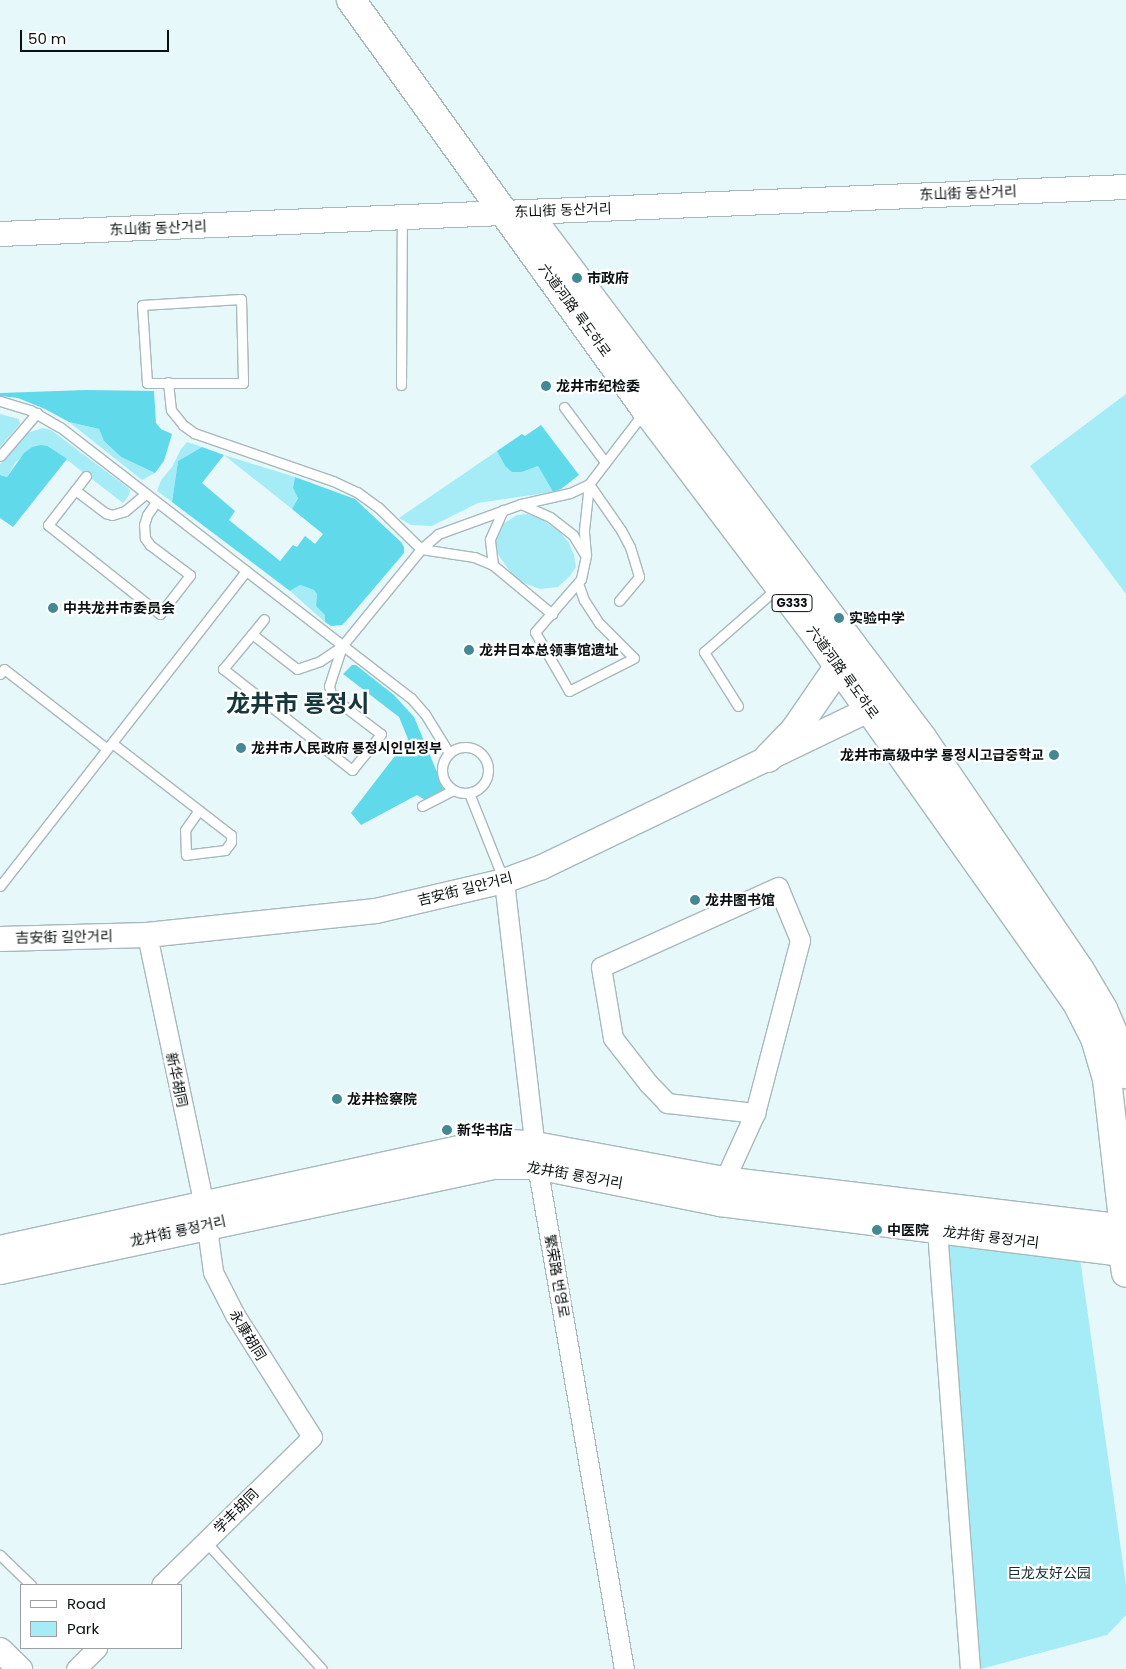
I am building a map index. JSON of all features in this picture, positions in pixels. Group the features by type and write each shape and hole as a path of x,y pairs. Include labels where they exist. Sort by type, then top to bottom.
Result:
{"main road":[{"name":"六道河路 륙도하로","path":"350,0 516,212"},
{"name":"六道河路 륙도하로","path":"372,0 516,212 653,400 881,704 1078,1004 1095,1038 1107,1079 1125,1246"},
{"name":"六道河路 륙도하로","path":"653,400 779,586 839,666 923,739 1080,970 1103,1009 1119,1046 1126,1074"},
{"path":"768,758 795,730 839,666"},
{"name":"龙井街 룡정거리","path":"0,1250 536,1156 937,1230 1125,1246"},
{"name":"龙井街 룡정거리","path":"722,1191 1125,1246"},
{"name":"龙井街 룡정거리","path":"0,1270 205,1215"}],"street":[{"name":"东山街 동산거리","path":"0,234 402,219 516,212 1126,187"},
{"name":"吉安街 길안거리","path":"0,939 147,935 376,911 504,881 542,867 881,704"},
{"name":"繁荣路 번영로","path":"504,881 536,1156 624,1669"},
{"path":"722,1191 755,1112 800,940 778,887 601,967 613,1038 648,1083 667,1103 755,1112"},
{"name":"新华胡同","path":"147,935 205,1215"},
{"name":"永康胡同","path":"205,1215 213,1272 234,1315 312,1437"},
{"path":"937,1230 970,1669"},
{"name":"学丰胡同","path":"162,1584 312,1437"},
{"path":"76,1669 94,1649"},
{"path":"0,1650 20,1669"}],"lane":[{"path":"401,385 402,219"},
{"path":"242,299 243,382 168,382 147,383 142,304 242,299"},
{"path":"168,382 171,410 183,425 194,433 333,481 357,492 378,507 421,549 474,557 493,565 552,614"},
{"path":"252,634 297,668 320,661 342,646 421,549 438,534 521,504 570,493 588,484 653,400"},
{"path":"0,401 10,402 36,413 60,427 411,698 425,714 449,753"},
{"path":"564,407 605,462"},
{"path":"0,456 36,413"},
{"path":"86,476 48,525 160,614 190,575 150,544 146,538 144,525 147,515 156,502"},
{"path":"578,583 584,600 595,617 634,658 569,691 534,632 578,583 584,572 586,555 584,522 588,484"},
{"path":"588,484 626,539 639,577 619,601"},
{"path":"75,490 112,516 125,511 146,494"},
{"path":"521,504 550,517 573,535 586,555"},
{"path":"493,565 490,539 503,510"},
{"path":"0,886 246,571"},
{"path":"738,706 704,652 779,586"},
{"path":"264,618 223,669 352,770 381,734 332,697 329,686 342,646"},
{"path":"0,674 4,669 199,810 231,835 231,842 225,850 186,855 185,830 199,810"},
{"path":"466,746 480,752 488,765 486,780 482,786 469,793 453,790 447,786 442,771 443,763 449,753 466,746"},
{"path":"422,806 453,790"},
{"path":"469,793 504,881"},
{"path":"205,1541 322,1669"},
{"path":"0,1555 30,1584"}],"green space":[{"path":"1126,394 1126,594 1030,466"},
{"path":"0,414 19,419 20,424 0,447"},
{"path":"69,422 99,429 104,441 121,457 155,473 142,480"},
{"path":"43,428 51,430 127,487 130,490 129,495 123,503 49,446 32,447 15,463 7,477 0,475 0,464 27,433"},
{"path":"187,442 202,447 178,461 172,502 157,491 161,480 172,467 181,449"},
{"path":"497,451 505,466 522,472 538,466 553,492 478,503 432,526 411,525 399,518"},
{"path":"224,455 295,477 293,488 298,497 292,509"},
{"path":"527,514 538,517 560,532 569,543 576,567 570,576 558,587 540,589 521,582 512,574 499,556 495,543 501,525 517,515"},
{"path":"300,585 314,590 317,594 316,606 326,615 325,622 290,591"},
{"name":"巨龙友好公园","path":"948,1240 1078,1244 1126,1585 1126,1615 1107,1635 981,1669"}],"shaded area":[{"path":"86,390 154,391 156,423 161,429 172,434 164,461 155,473 121,457 104,441 99,429 69,422 45,409 18,398 0,396 0,393"},
{"path":"541,425 579,475 561,489 553,492 538,466 522,472 512,472 505,466 497,451 522,434 525,436"},
{"path":"48,446 67,459 13,527 0,518 0,475 7,477 24,453 32,447"},
{"path":"202,447 224,455 202,483 235,511 229,520 280,561 293,545 297,547 305,536 315,544 323,534 292,509 298,498 293,488 295,477 355,499 401,542 404,547 404,553 342,625 331,626 325,622 325,615 316,606 317,594 314,590 300,585 290,591 172,502 178,461"},
{"path":"352,665 356,665 394,695 414,717 445,791 425,800 417,795 361,825 351,813 408,739 399,717 343,674"}],"place":[{"name":"市政府","path":"577,278"},
{"name":"龙井市纪检委","path":"546,386"},
{"name":"中共龙井市委员会","path":"53,608"},
{"name":"实验中学","path":"839,618"},
{"name":"龙井日本总领事馆遗址","path":"469,650"},
{"name":"龙井市人民政府 룡정시인민정부","path":"241,748"},
{"name":"龙井市高级中学 룡정시고급중학교","path":"1054,755"},
{"name":"龙井图书馆","path":"695,900"},
{"name":"龙井检察院","path":"337,1099"},
{"name":"新华书店","path":"447,1130"},
{"name":"中医院","path":"877,1230"}],"district":[{"name":"龙井市 룡정시","path":"298,704"}]}
